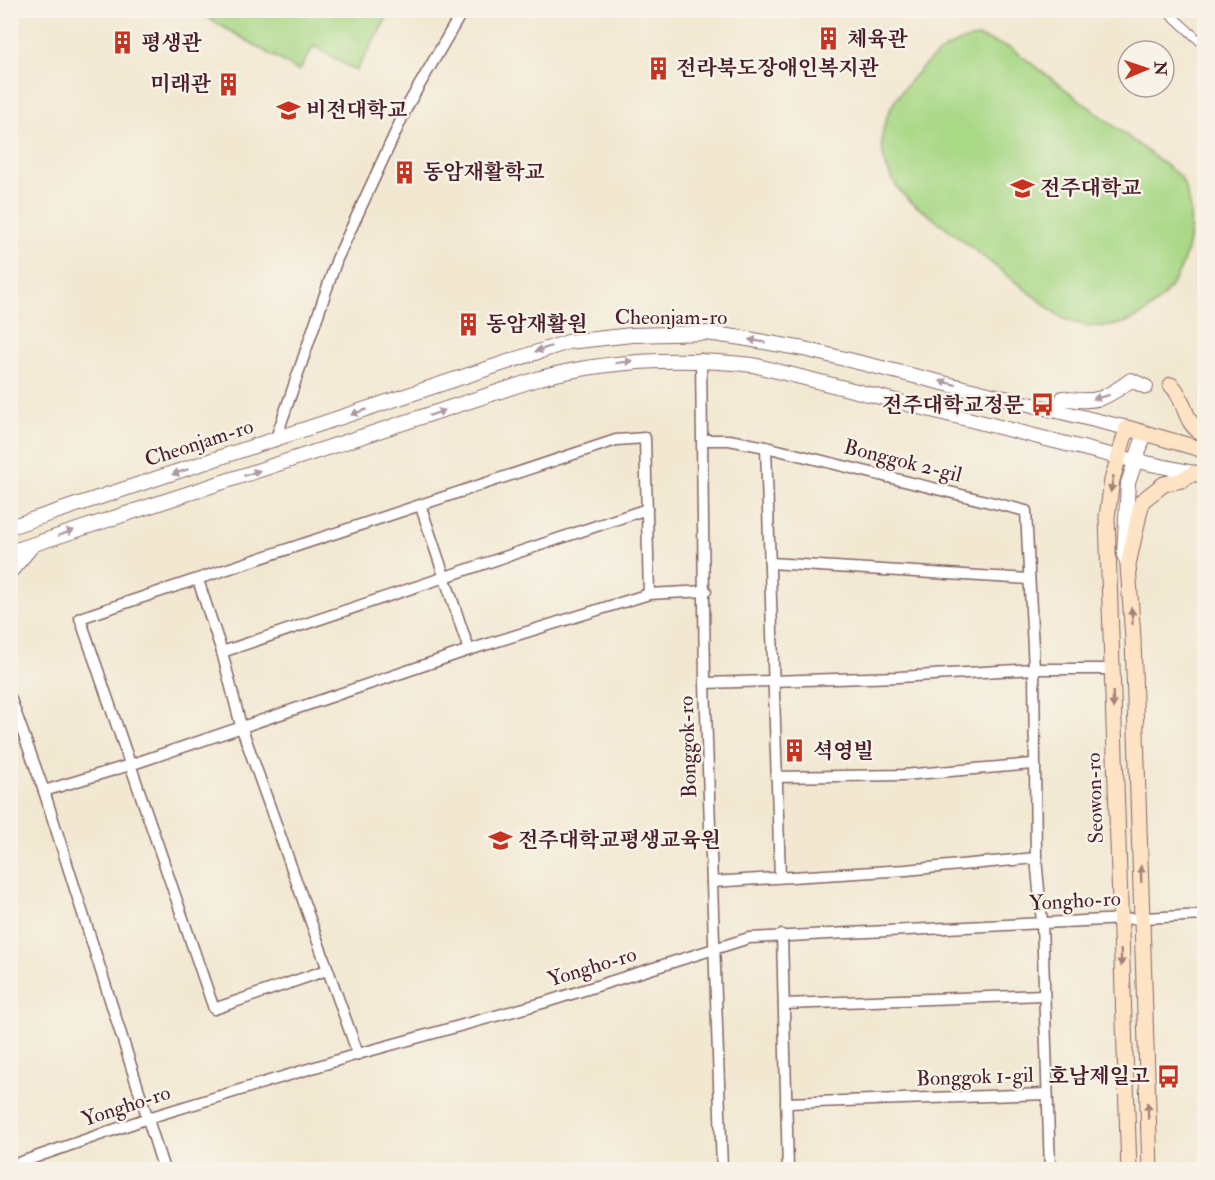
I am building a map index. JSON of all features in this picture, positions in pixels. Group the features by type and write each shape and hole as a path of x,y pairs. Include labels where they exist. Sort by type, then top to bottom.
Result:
{"main road":[{"path":"1171,385 1181,393 1185,416 1204,434"},
{"name":"Seowon-ro","path":"1126,428 1107,517 1129,1170"},
{"name":"Cheonjam-ro","path":"1126,428 1204,450"},
{"path":"1128,565 1142,501 1164,483 1199,474"},
{"name":"Seowon-ro","path":"1128,565 1143,917 1150,1170"}],"street":[{"path":"275,441 337,259 409,103 463,10"},
{"path":"1166,10 1204,45"},
{"name":"Cheonjam-ro","path":"10,527 568,342 632,335 706,333 804,349 1126,428"},
{"name":"Cheonjam-ro","path":"10,552 540,378 570,370 626,362 701,359 753,365 805,376 1118,457 1199,474"},
{"name":"Bonggok-ro","path":"701,359 706,591 705,683 722,1170"},
{"path":"1057,410 1063,398 1079,401 1107,398 1131,380 1146,387"},
{"name":"Seowon-ro","path":"1128,565 1124,555 1128,483 1145,433"},
{"path":"327,970 214,1009 80,618 421,507 616,440 645,438 650,594"},
{"name":"Bonggok 2-gil","path":"704,440 729,440 766,447 1026,511 1034,669 1033,764 1036,858 1042,922"},
{"path":"766,447 780,877"},
{"path":"421,507 469,650"},
{"path":"222,652 647,509"},
{"path":"10,572 34,544"},
{"path":"770,563 895,568 1029,579"},
{"path":"198,580 222,652 241,726 358,1054"},
{"path":"44,791 130,765 469,650 650,594 706,591"},
{"path":"705,683 899,677 1034,669 1112,669"},
{"path":"10,697 44,791 164,1170"},
{"path":"776,777 903,776 1033,764"},
{"path":"712,882 906,870 1036,858"},
{"name":"Yongho-ro","path":"10,1166 148,1118 358,1054 546,1002 749,938 1204,915"},
{"name":"Bonggok 1-gil","path":"1042,922 1050,1170"},
{"path":"782,935 788,1170"},
{"path":"784,1004 1044,995"},
{"name":"Bonggok 1-gil","path":"786,1103 1047,1094"}],"green space":[{"path":"196,11 391,11 356,71 314,46 299,71"},
{"path":"978,37 1011,48 1181,177 1189,206 1189,236 1182,265 1168,290 1148,310 1123,323 1094,326 1062,318 912,203 897,187 884,161 882,148 882,136 889,111 905,87 937,54 956,43"}],"place":[{"name":"체육관","path":"829,39"},
{"name":"평생관","path":"123,43"},
{"name":"전라북도장애인복지관","path":"658,68"},
{"name":"미래관","path":"229,84"},
{"name":"비전대학교","path":"288,110"},
{"name":"동암재활학교","path":"405,172"},
{"name":"전주대학교","path":"1022,188"},
{"name":"동암재활원","path":"468,324"},
{"name":"전주대학교정문","path":"1042,405"},
{"name":"셕영빌","path":"795,751"},
{"name":"전주대학교평생교육원","path":"500,840"},
{"name":"호남제일고","path":"1168,1076"}]}
